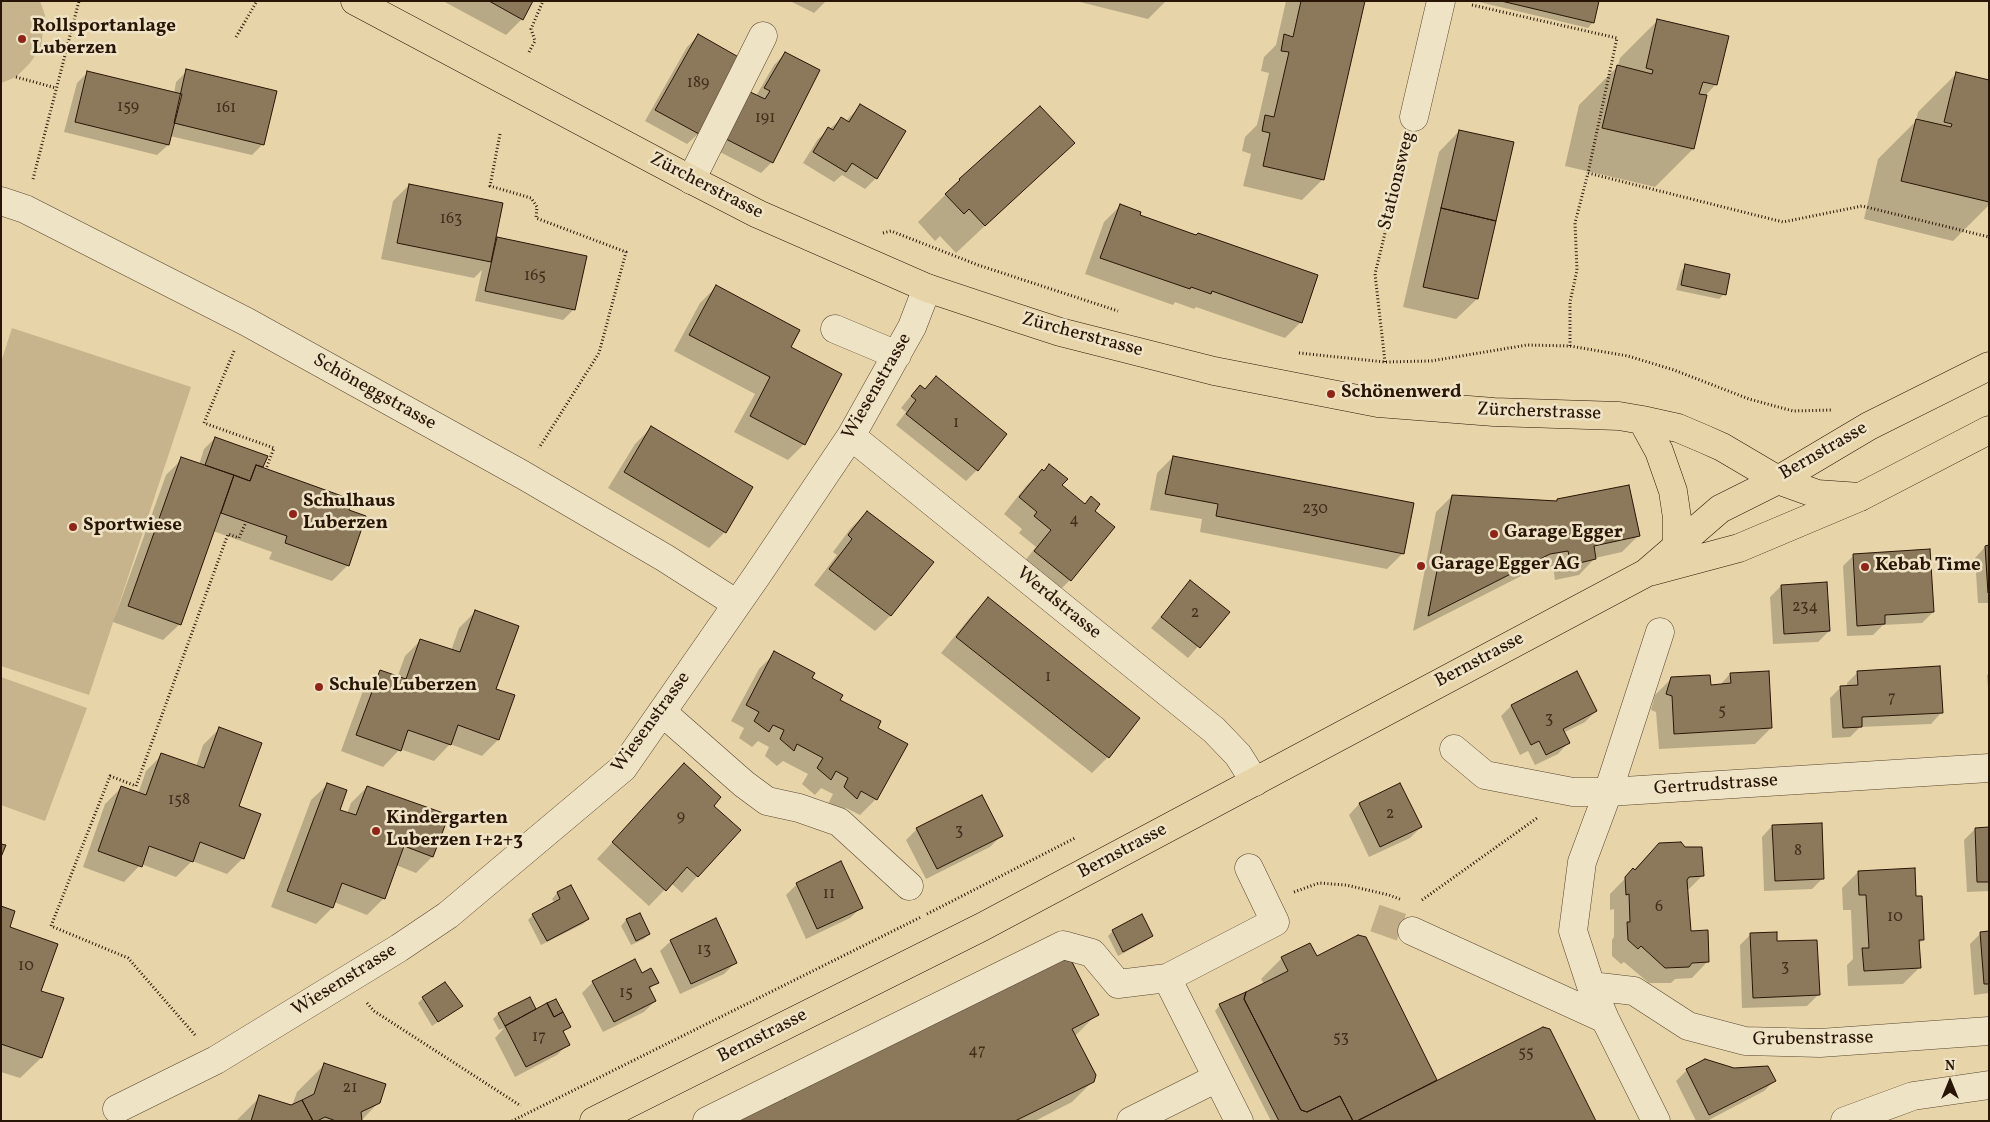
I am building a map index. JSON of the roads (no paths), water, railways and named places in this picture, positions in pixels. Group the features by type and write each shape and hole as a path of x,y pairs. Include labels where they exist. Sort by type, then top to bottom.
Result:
{"main road":[{"name":"Zürcherstrasse","path":"355,1 691,180 821,243 926,288 1069,334 1214,371 1368,401 1428,408 1619,416 1678,428 1722,447 1778,480 1817,494 1860,497"},
{"name":"Bernstrasse","path":"594,1121 982,928 1646,573 1720,509 1778,480 1869,426 1989,366"},
{"path":"1642,420 1659,451 1672,491 1677,518 1677,547"},
{"name":"Bernstrasse","path":"1646,573 1739,548 1860,497 1982,435"}],"street":[{"name":"Stationsweg","path":"1414,117 1454,2"},
{"path":"691,180 763,36"},
{"name":"Schöneggstrasse","path":"13,205 246,322 523,476 665,558 737,604"},
{"name":"Wiesenstrasse","path":"117,1109 216,1060 346,981 448,915 623,768 851,436 912,327 926,288"},
{"path":"835,329 896,355"},
{"name":"Werdstrasse","path":"851,436 1214,730 1238,755 1255,782"},
{"path":"1656,1121 1605,1019 1591,986 1574,931 1582,862 1608,792 1660,632"},
{"path":"662,712 744,784 768,800 800,808 839,822 909,886"},
{"name":"Gertrudstrasse","path":"1454,749 1485,775 1573,792 1608,792 1989,768"},
{"path":"707,1121 1063,945 1092,953 1118,984 1167,978 1275,922 1249,868"},
{"path":"1414,918 1605,1019"},
{"path":"1167,978 1239,1121"},
{"name":"Grubenstrasse","path":"1591,986 1634,991 1688,1026 1745,1041 1820,1044 1989,1031"},
{"path":"1131,1121 1217,1078"},
{"path":"1846,1121 1913,1096 1989,1085"}],"tunnel":[{"path":"1375,918 1412,931"}],"place":[{"name":"Rollsportanlage Luberzen","path":"22,39"},
{"name":"Schönenwerd","path":"1331,394"},
{"name":"Schulhaus Luberzen","path":"293,514"},
{"name":"Sportwiese","path":"73,527"},
{"name":"Garage Egger","path":"1494,534"},
{"name":"Garage Egger AG","path":"1421,566"},
{"name":"Kebab Time","path":"1865,567"},
{"name":"Schule Luberzen","path":"319,687"},
{"name":"Kindergarten Luberzen 1+2+3","path":"376,831"}]}
